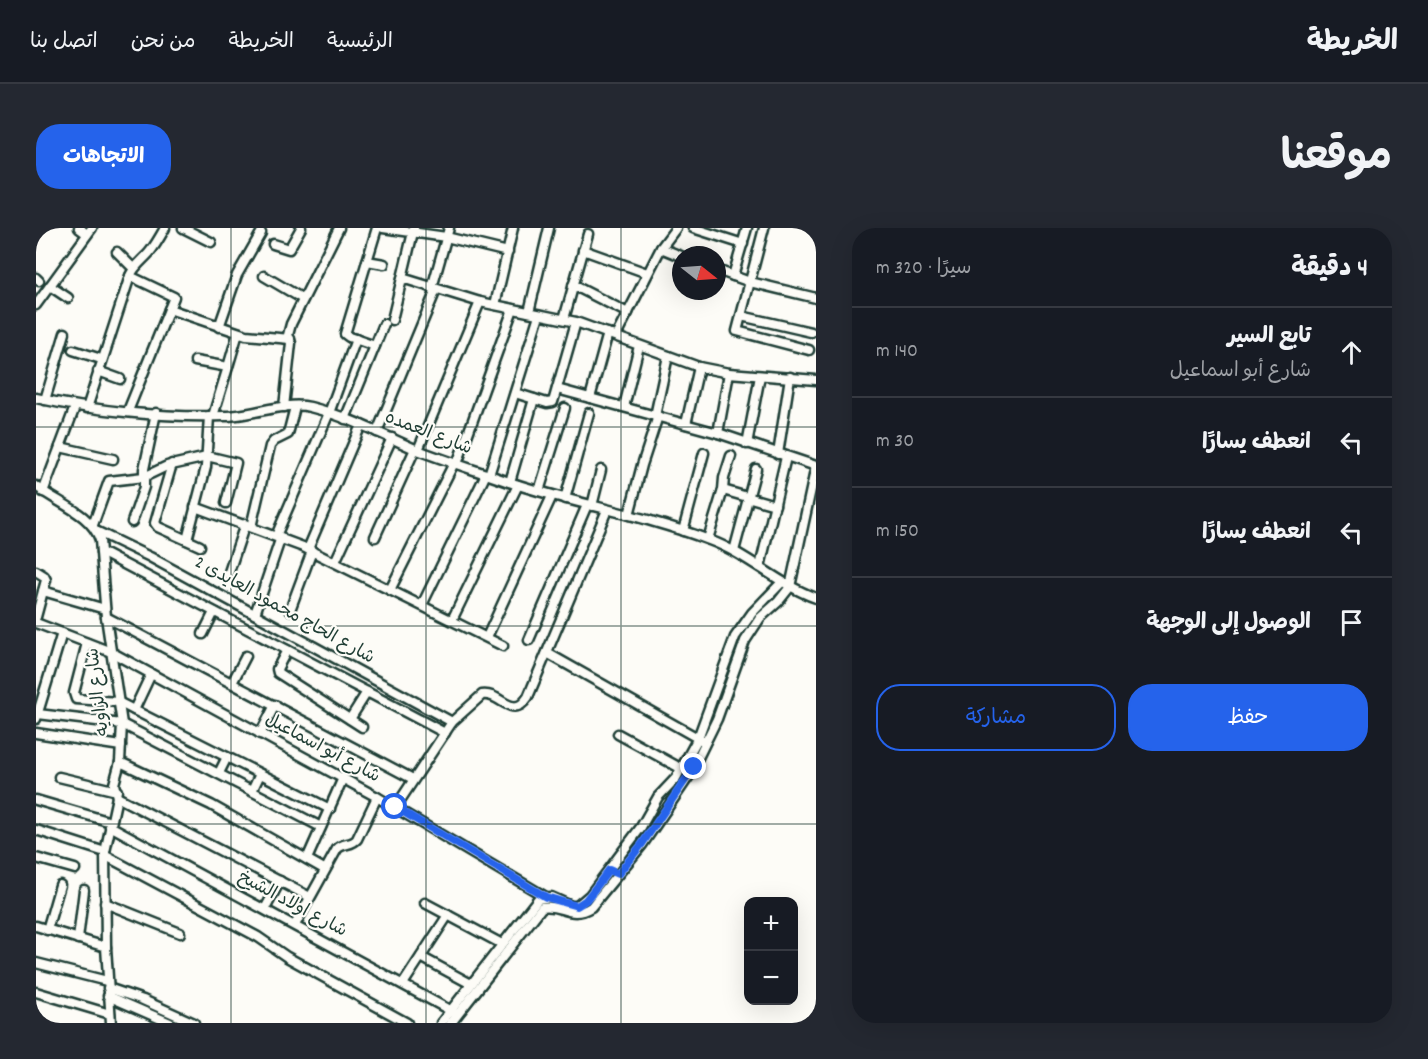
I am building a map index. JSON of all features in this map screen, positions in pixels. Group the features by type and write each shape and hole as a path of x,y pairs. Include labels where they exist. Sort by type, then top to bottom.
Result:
{"street":[{"path":"36,305 90,231 79,228"},
{"path":"87,408 101,359 132,272 147,255 165,228"},
{"path":"183,228 211,242"},
{"path":"273,244 289,249 301,228"},
{"path":"284,408 290,339 288,335 291,324 339,228"},
{"path":"375,346 345,334 376,228"},
{"path":"383,228 414,230 507,252"},
{"path":"377,432 434,289 449,228"},
{"path":"495,305 513,228"},
{"path":"529,312 549,228"},
{"path":"590,398 612,335 628,313 661,248 676,228"},
{"path":"693,228 743,244"},
{"path":"733,276 747,228"},
{"path":"765,228 737,330 740,333 809,350"},
{"path":"345,419 375,346 388,322 414,230"},
{"path":"219,327 237,275 261,233"},
{"path":"564,320 588,234"},
{"path":"661,248 672,252"},
{"path":"583,250 647,273"},
{"path":"117,252 132,272 155,290 174,297 128,411"},
{"path":"367,261 384,264"},
{"path":"726,273 750,282 816,298"},
{"path":"264,276 303,299"},
{"path":"402,278 480,302 576,322 699,367 729,373 813,380"},
{"path":"573,285 628,313"},
{"path":"50,286 68,298"},
{"path":"375,537 480,302"},
{"path":"169,309 238,333 290,339"},
{"path":"390,590 456,463 513,309"},
{"path":"422,605 488,475 540,315"},
{"path":"741,315 811,332"},
{"path":"515,393 547,403 553,402 576,322"},
{"path":"40,399 65,333"},
{"path":"187,540 207,457 211,416 238,333"},
{"path":"255,614 278,537 329,413 356,339"},
{"path":"624,407 639,346"},
{"path":"73,350 101,359"},
{"path":"629,515 656,416 668,356"},
{"path":"195,362 228,367"},
{"path":"686,424 699,367"},
{"path":"98,371 120,379"},
{"path":"718,433 729,373"},
{"path":"747,444 760,376"},
{"path":"760,567 775,505 790,377"},
{"path":"441,1023 454,1012 542,908 548,906 579,913 591,907 642,844 689,776 707,742 745,641 756,624 778,603 786,584 816,466 718,433 557,389"},
{"name":"شارع العمده","path":"40,399 75,407 211,416 243,415 284,408 310,407 361,425 416,449 514,484 708,539 734,551 786,584 816,598"},
{"path":"452,620 514,484 534,399"},
{"path":"75,407 60,447 39,489 95,529 107,483 144,477 172,464 207,457 236,463 226,503"},
{"path":"228,575 248,526 270,446 274,441 288,434 295,407"},
{"path":"539,491 565,408"},
{"path":"565,499 589,412"},
{"path":"132,522 144,487 144,465 156,413"},
{"path":"290,610 310,550 361,425"},
{"path":"335,562 392,438"},
{"path":"60,447 113,459"},
{"path":"684,531 704,453"},
{"path":"708,539 731,456"},
{"path":"172,464 155,523 200,546"},
{"path":"734,551 756,469"},
{"path":"529,640 589,505 601,470"},
{"path":"723,490 775,505"},
{"path":"487,637 552,495"},
{"path":"195,507 310,550 503,646"},
{"path":"395,807 452,722 477,699 485,694 511,707 524,704 607,510"},
{"name":"شارع الزاويه","path":"95,529 101,552 106,613 122,724 120,762 114,784 117,794 106,854 106,947 110,1018"},
{"name":"شارع الحاج محمود العايدى 2","path":"95,529 150,556 452,722"},
{"path":"101,552 445,733"},
{"path":"36,571 45,578 36,617"},
{"path":"572,910 586,900 641,826 658,797 682,769 698,738 735,637 752,613 786,584"},
{"path":"43,591 106,613 413,779"},
{"path":"203,634 214,612"},
{"path":"258,634 265,619"},
{"name":"شارع أبو اسماعيل","path":"36,623 111,652 395,807 546,897 572,910"},
{"path":"62,633 37,713 122,724 321,827"},
{"path":"87,643 74,693 75,697 118,702 330,809"},
{"path":"287,650 277,669 278,673 362,727"},
{"path":"547,652 707,742"},
{"path":"232,683 246,656"},
{"path":"134,710 151,674"},
{"path":"350,719 367,692"},
{"path":"260,734 275,705"},
{"path":"36,733 122,746"},
{"path":"618,734 682,769"},
{"path":"219,773 227,757"},
{"path":"120,762 212,805 324,869"},
{"path":"252,790 260,774"},
{"path":"58,777 117,794 310,897"},
{"path":"308,859 343,778"},
{"path":"294,925 324,869 340,845 355,842 377,797"},
{"name":"شارع اولاد الشيخ","path":"36,800 110,824 454,1012"},
{"path":"36,830 106,854 258,937 280,953 406,1023"},
{"path":"36,858 75,869"},
{"path":"609,870 618,874"},
{"path":"265,909 280,881"},
{"path":"47,930 60,885"},
{"path":"78,939 84,890"},
{"path":"451,1023 454,1012 471,984 534,902 546,897"},
{"path":"105,903 180,933"},
{"path":"425,903 502,944"},
{"path":"403,984 448,915"},
{"path":"36,926 106,947"},
{"path":"421,957 471,984"},
{"path":"36,963 143,1000 194,1023"},
{"path":"108,988 170,1023"},
{"path":"36,992 110,1018"}],"route":[{"path":"395,807 546,897 577,906 586,900 609,870 618,874 642,844 694,767"}]}
